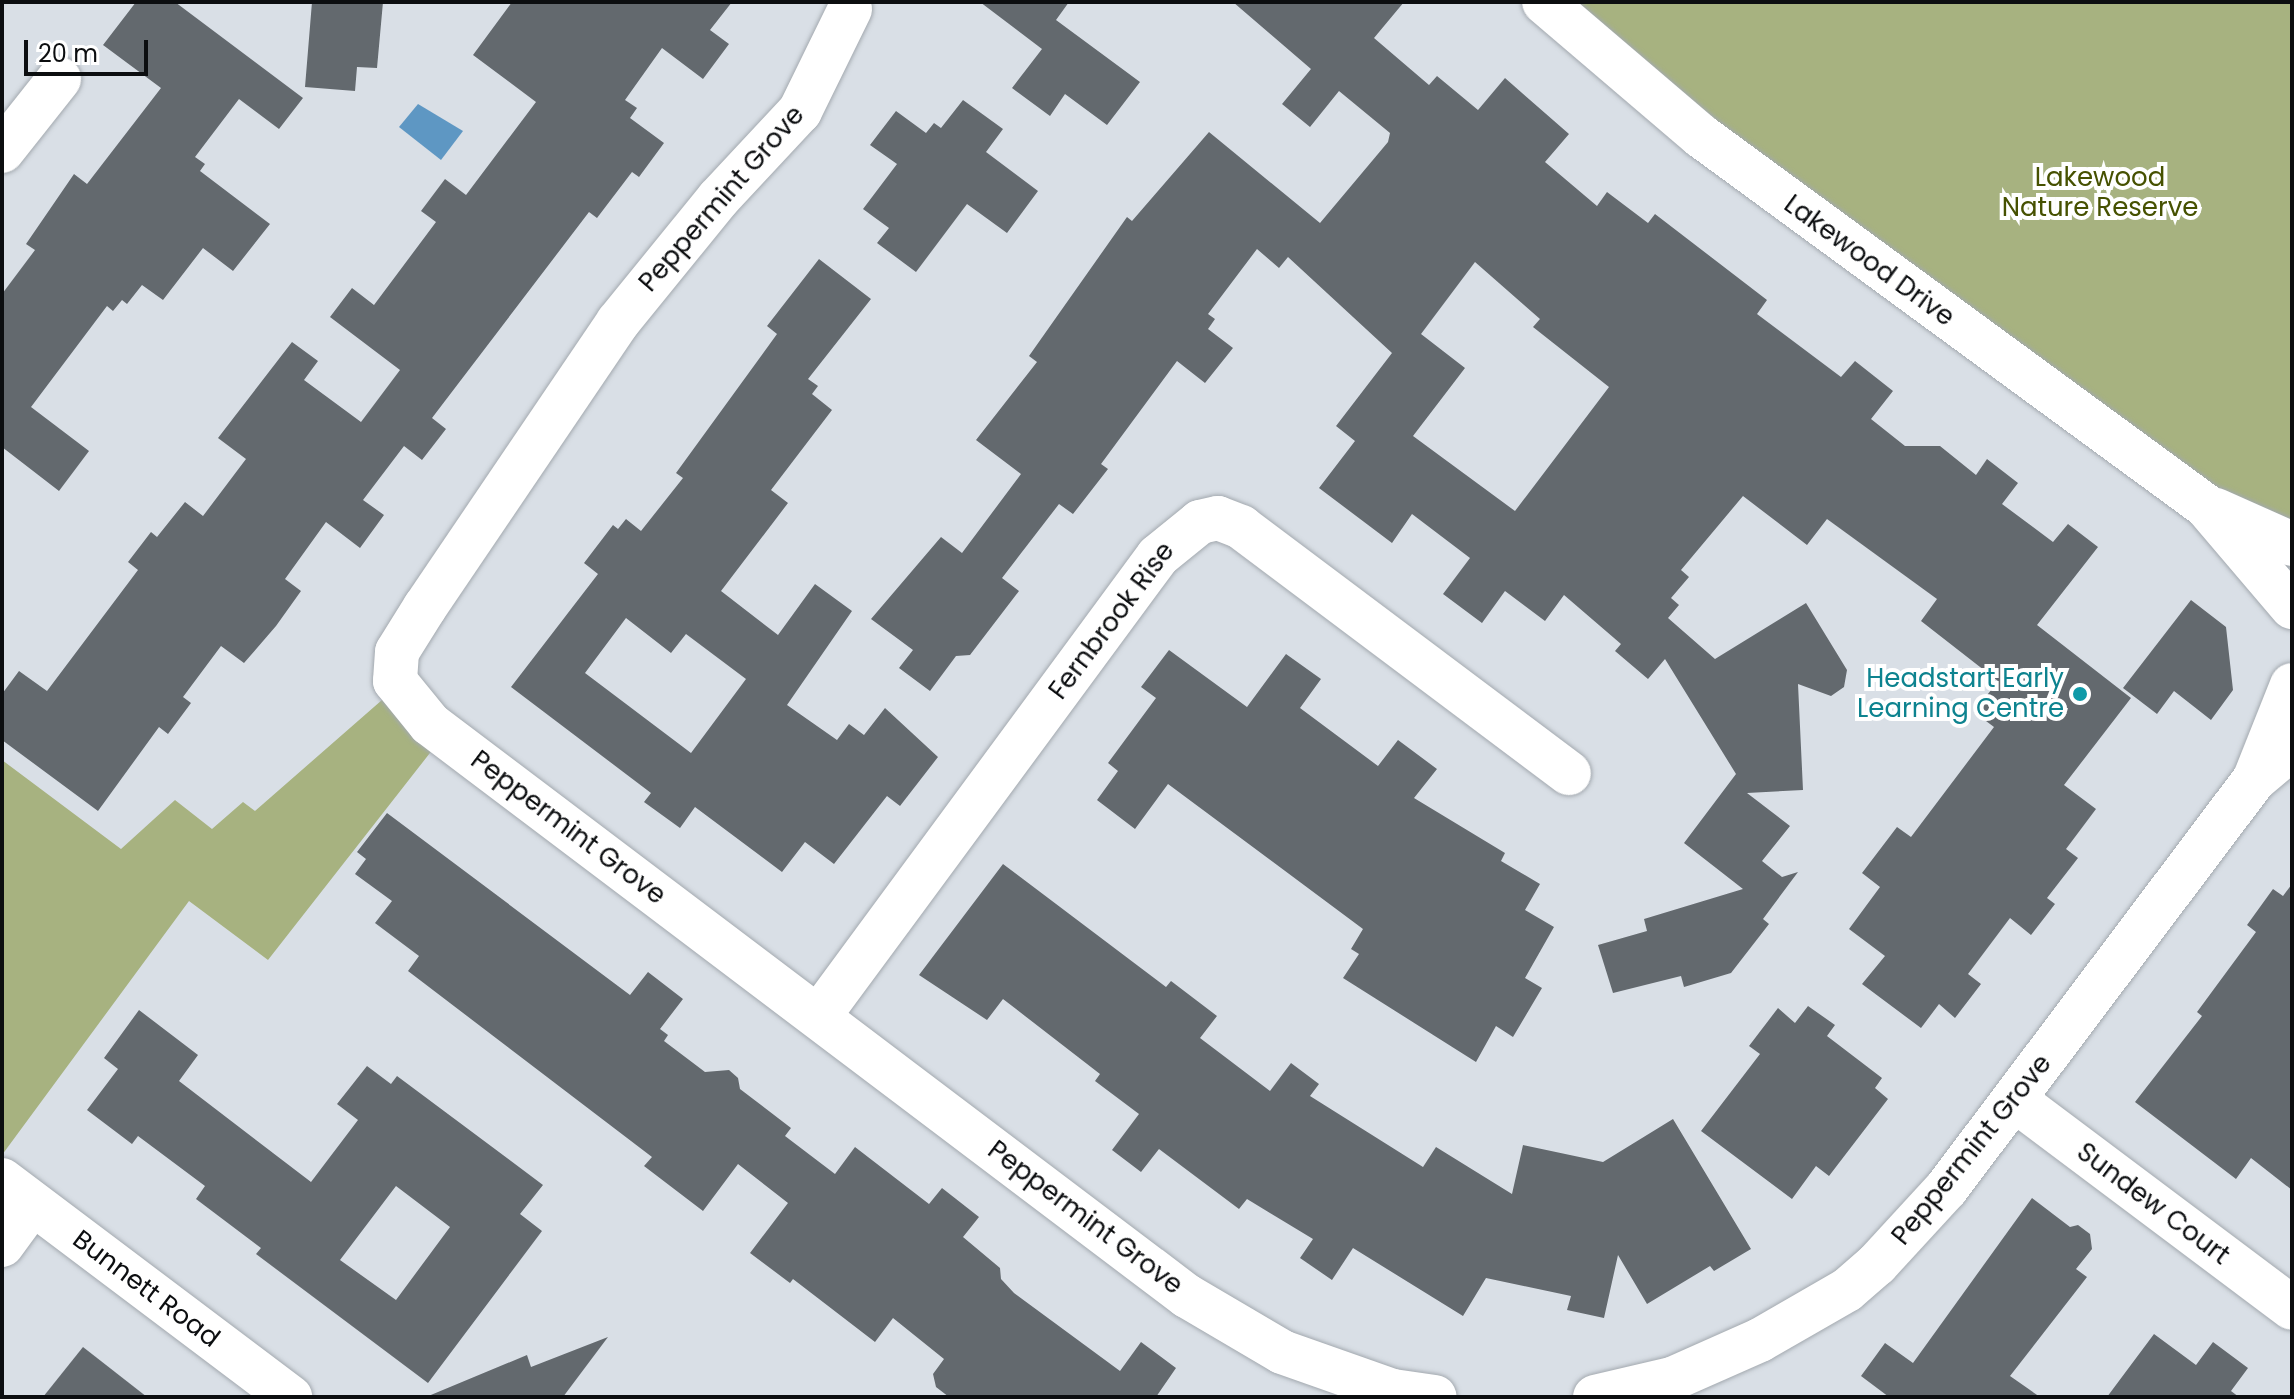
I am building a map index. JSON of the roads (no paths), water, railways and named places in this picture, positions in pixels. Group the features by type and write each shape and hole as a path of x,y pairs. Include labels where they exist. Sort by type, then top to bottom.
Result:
{"street":[{"name":"Lakewood Drive","path":"1544,2 1701,136 2206,506 2292,544"},
{"name":"Peppermint Grove","path":"850,9 811,96 618,322 425,607 397,652 393,672 401,692 430,724 1233,1326 1337,1374 1435,1397"},
{"path":"2,151 59,79"},
{"name":"Lakewood Drive","path":"2206,506 2292,607"},
{"name":"Fernbrook Rise","path":"819,1016 1158,556 1200,522 1218,518 1241,527 1569,773"},
{"name":"Peppermint Grove","path":"2254,780 2292,685"},
{"name":"Peppermint Grove","path":"1610,1396 1728,1355 1847,1290 1908,1234 2015,1100 2254,780 2292,748"},
{"name":"Sundew Court","path":"2015,1100 2292,1308"},
{"path":"2,1245 17,1192"},
{"name":"Bunnett Road","path":"17,1192 290,1397"}],"water":[{"path":"418,104 463,131 441,160 399,127"}],"place":[{"name":"Headstart Early Learning Centre","path":"2080,694"}],"park label":[{"name":"Lakewood Nature Reserve","path":"2100,193"}]}
